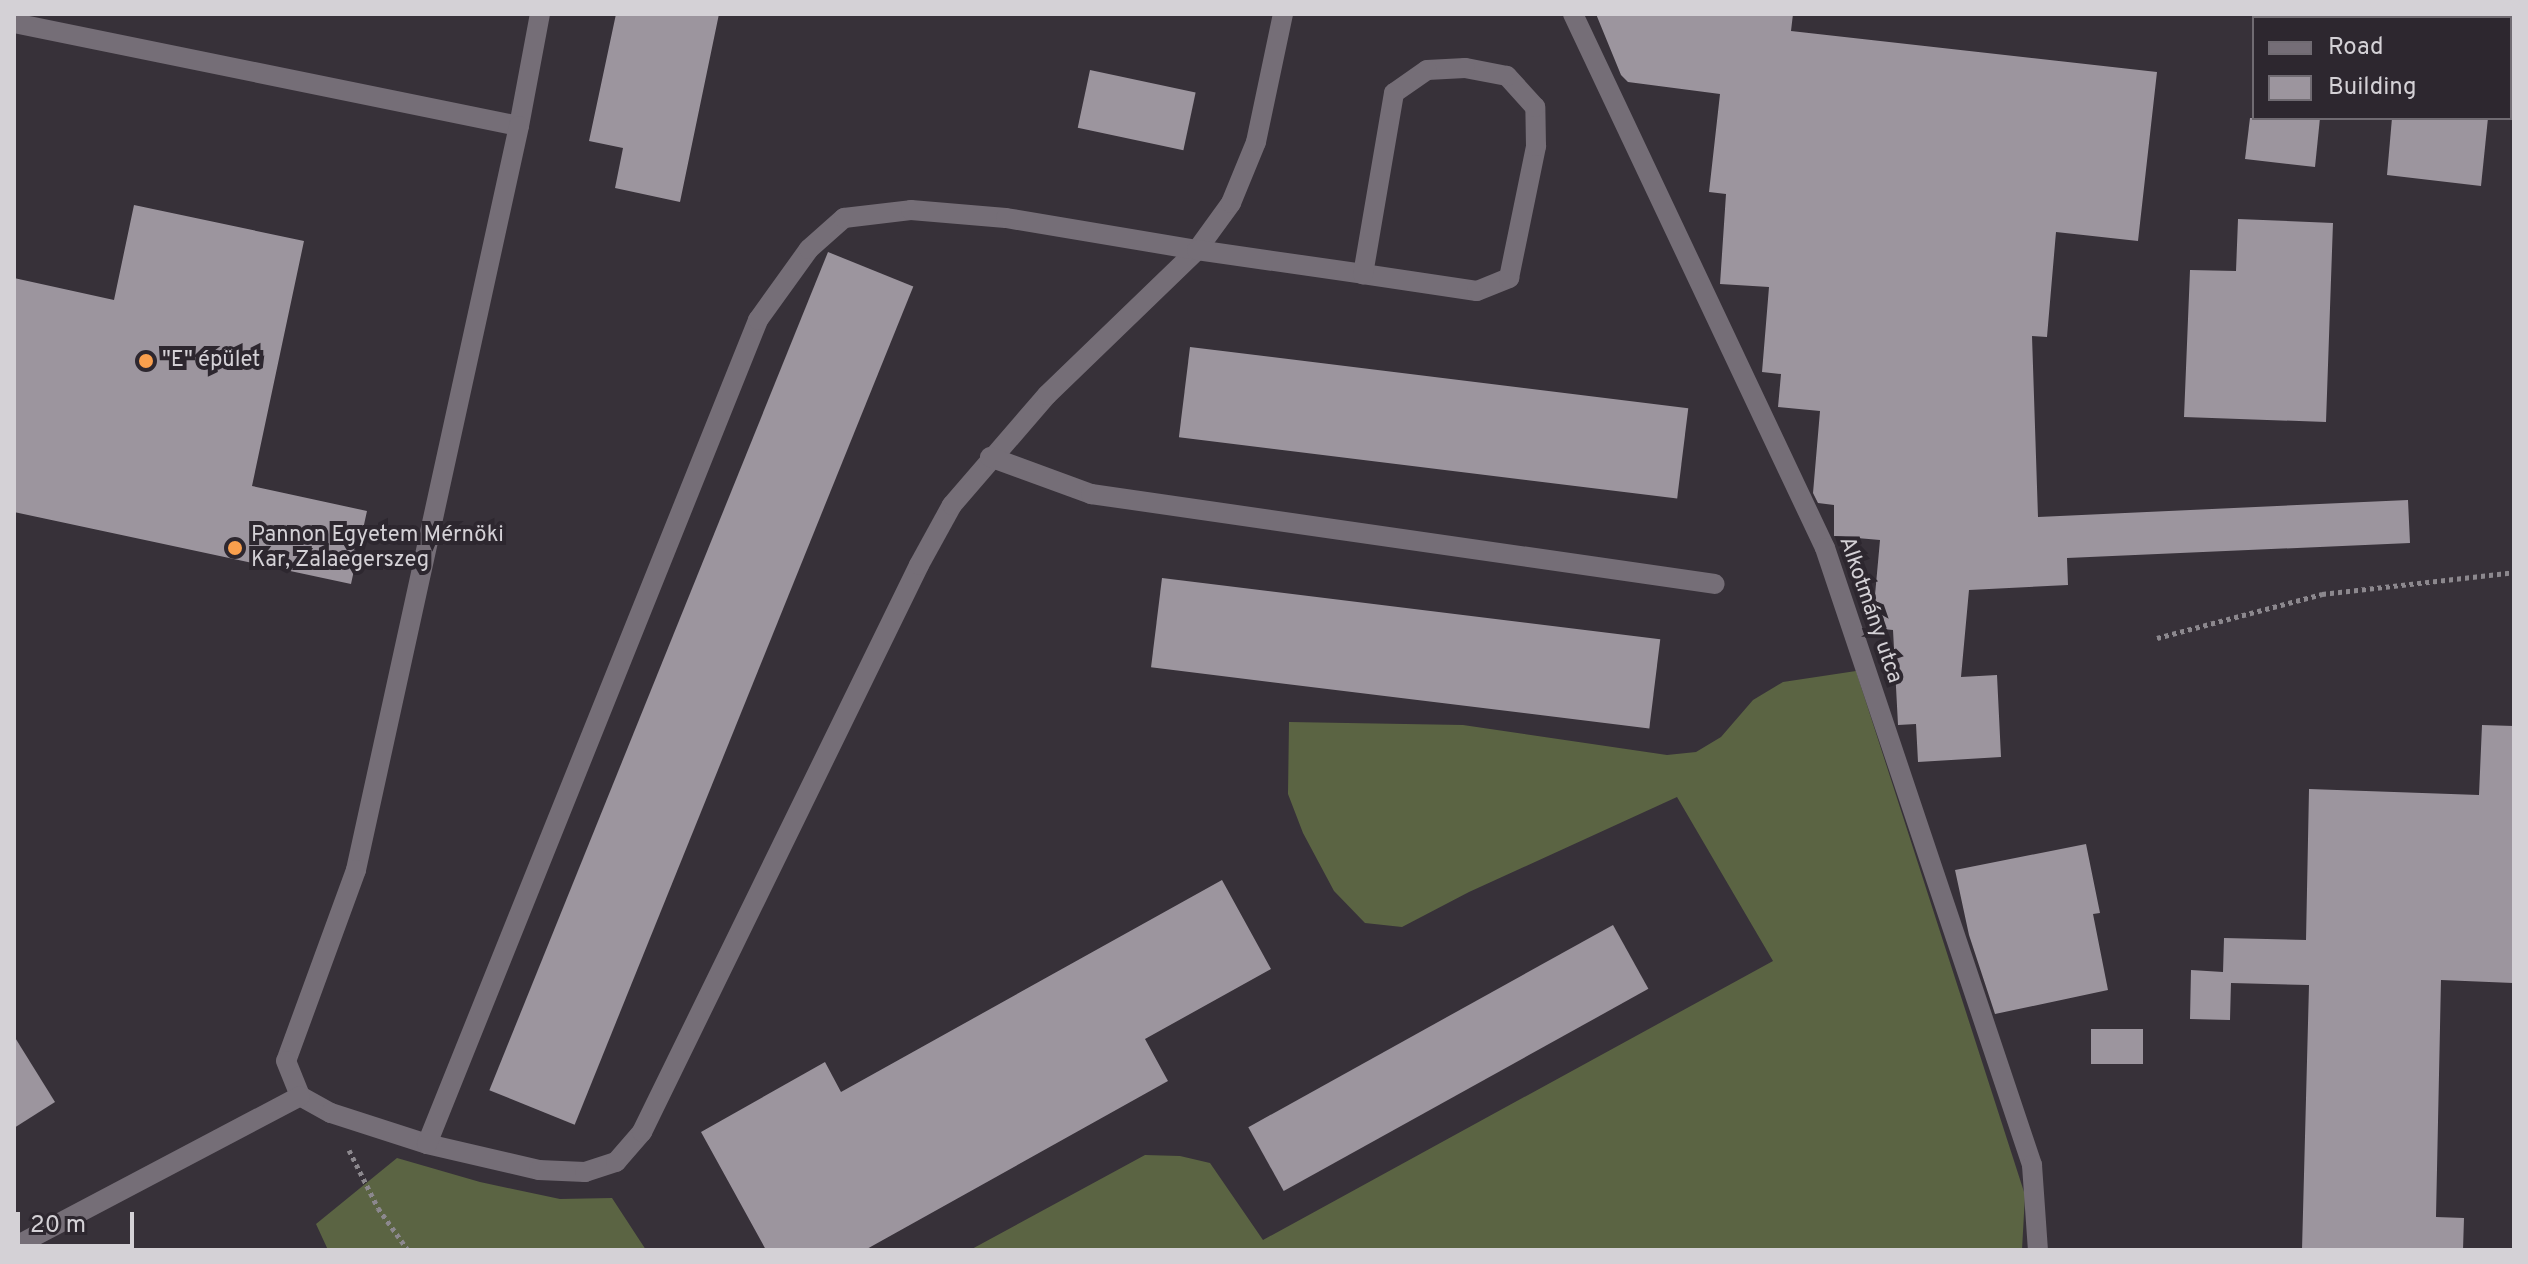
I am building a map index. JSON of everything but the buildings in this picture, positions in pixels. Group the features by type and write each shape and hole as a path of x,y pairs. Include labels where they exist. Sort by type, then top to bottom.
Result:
{"street":[{"path":"540,14 519,126 356,870 286,1061 300,1096 331,1113 427,1144 539,1170 585,1172 616,1162 642,1132 919,565 952,505 990,457 1047,395 1197,250 1231,203 1256,142 1283,14"},
{"name":"Alkotmány utca","path":"1573,14 1825,548 2032,1165 2038,1250"},
{"path":"14,23 519,126"},
{"path":"427,1144 758,320 809,249 844,218 911,210 1006,218 1197,250 1477,291 1509,278 1536,146 1535,107 1507,76 1465,68 1427,70 1394,93 1363,274"},
{"path":"990,457 1091,494 1715,584"},
{"path":"14,1247 300,1096"}],"path":[{"path":"2157,638 2322,594 2514,572"},
{"path":"331,1113 378,1208 408,1250"}],"green space":[{"path":"1856,671 2025,1195 2022,1250 970,1250 1145,1155 1180,1156 1210,1163 1263,1240 1773,961 1677,797 1469,892 1402,927 1365,923 1334,891 1303,833 1288,794 1289,722 1463,725 1667,755 1696,752 1721,737 1753,700 1783,682"},
{"path":"397,1158 480,1182 560,1199 612,1198 646,1250 328,1250 316,1224"}],"place":[{"name":"\"E\" épület","path":"146,361"},
{"name":"Pannon Egyetem Mérnöki Kar, Zalaegerszeg","path":"235,548"}]}
